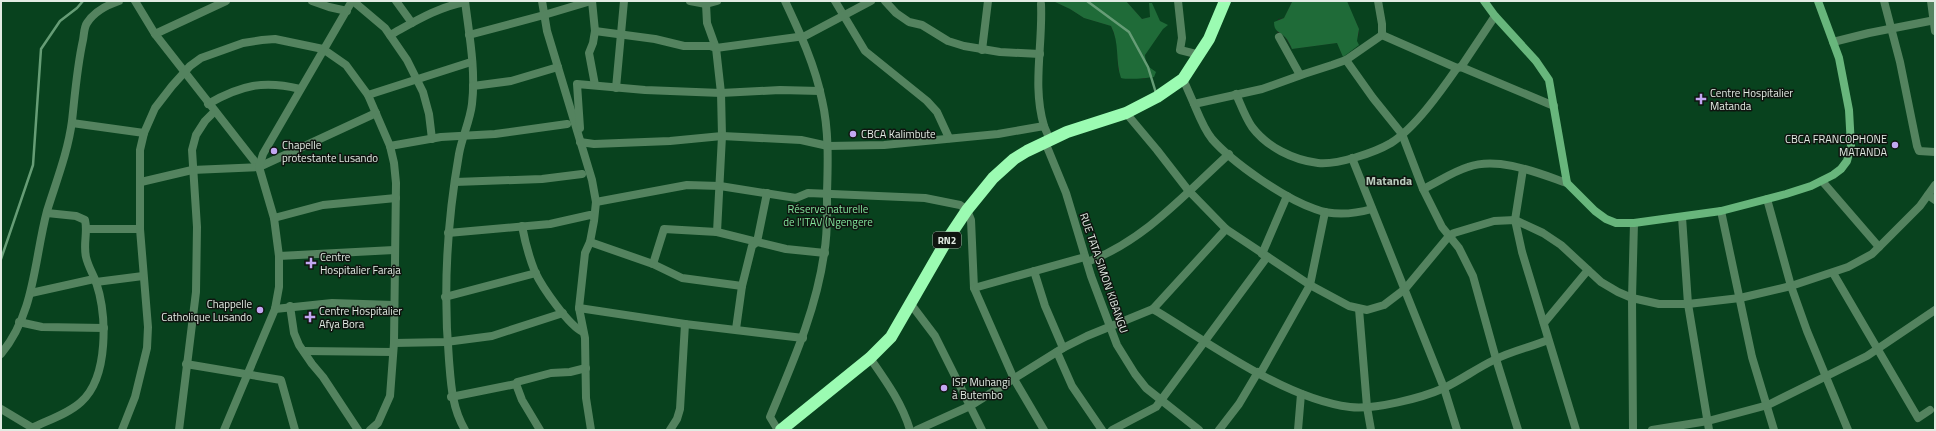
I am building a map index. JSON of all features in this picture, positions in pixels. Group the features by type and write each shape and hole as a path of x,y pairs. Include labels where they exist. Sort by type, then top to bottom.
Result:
{"highway":[{"name":"RN2","path":"781,430 870,358 891,337 925,277 967,210 993,178 1014,159 1047,141 1126,113 1157,98 1183,79 1209,39 1225,1"}],"street":[{"path":"1,354 19,322 31,293 47,212 61,168 72,123 78,58 87,24 96,13 108,5 119,1"},
{"path":"135,1 155,34 259,168 274,218 279,256 279,287 275,309 224,430"},
{"path":"155,34 226,1"},
{"path":"312,1 347,11"},
{"path":"259,168 263,154 352,1 385,28 417,78 423,92 429,114 432,138"},
{"path":"396,1 412,23"},
{"path":"390,35 412,23 454,4 465,1 471,62 472,104 464,135 455,182 448,233 445,297 446,342 451,397 465,430"},
{"path":"542,1 544,16 592,180 596,202 590,242 585,253 579,308 586,368 586,398 591,430"},
{"path":"469,35 544,16 591,1 595,31 593,43 589,53 596,85"},
{"path":"616,88 624,1"},
{"path":"690,1 706,4 716,1"},
{"path":"778,430 770,417 803,338 817,289 824,253 828,220 828,146 826,122 820,91 802,37 785,1"},
{"path":"835,1 865,51 927,101 937,112 949,138"},
{"path":"595,31 656,39 684,46 710,46 716,48 802,37 871,1"},
{"path":"885,1 896,13 909,22 922,25 948,41 982,50 1018,54 1040,54"},
{"path":"982,50 988,1"},
{"path":"1178,1 1182,38 1180,50 1200,55"},
{"path":"1378,1 1382,24 1382,35"},
{"path":"1484,1 1495,16 1545,72 1552,89 1567,183"},
{"path":"1423,189 1466,167 1477,164 1511,166 1523,168 1567,183 1595,211 1606,219 1616,223 1634,223 1721,211 1794,192 1822,181 1841,169 1847,161 1851,146 1849,110 1845,82 1839,58 1818,1"},
{"path":"1884,1 1892,28 1917,146 1919,151 1935,152"},
{"path":"1930,1 1935,31"},
{"path":"706,4 708,23 716,48 721,93 722,136 717,232"},
{"name":"RUE TATA SIMON KIBANGU","path":"1041,4 1038,97 1047,141 1066,193 1086,260 1110,327 1117,345 1135,374 1153,394 1199,430"},
{"path":"1236,94 1253,127 1263,138 1279,150 1318,163 1334,162 1352,158 1390,143 1402,134 1446,84 1495,16"},
{"path":"1833,42 1934,20"},
{"path":"1194,104 1236,94 1262,90 1300,75 1346,60 1382,35"},
{"path":"1382,35 1554,106"},
{"path":"1279,37 1300,75"},
{"path":"122,430 135,396 147,348 148,327 140,229 140,150 144,132 156,108 184,72 201,58 243,44 275,39 323,49 346,65 368,95 390,146 394,163 396,198 394,250 394,348 390,396 378,423 370,430"},
{"path":"1346,60 1373,98 1402,134 1423,189 1442,227 1459,248 1473,276 1496,359 1518,430"},
{"path":"368,95 417,78 471,62"},
{"path":"472,86 511,82 558,67"},
{"path":"1183,79 1204,126 1212,139 1274,189 1315,209 1325,212 1353,214 1372,209"},
{"path":"208,104 234,91 251,86 274,84 300,89"},
{"path":"580,142 577,84 616,88 721,93 780,90 820,91"},
{"path":"179,430 196,292 197,227 192,170 192,150 196,135 204,121 215,112"},
{"path":"141,182 192,170 259,168 376,113"},
{"path":"1126,113 1188,190 1226,229 1310,285 1349,306 1367,310 1384,305 1405,289 1449,236 1454,233 1494,221 1516,220 1543,233 1561,245 1601,282 1632,298 1659,304 1688,304 1740,298 1791,286 1833,273 1872,254 1920,206 1935,185"},
{"path":"72,123 144,132"},
{"path":"390,146 432,138 495,134 567,124"},
{"path":"580,142 594,144 670,141 722,136 801,140 828,146 884,145 998,134 1044,126"},
{"path":"974,288 1034,271 1109,254 1138,235 1162,216 1188,190 1229,154"},
{"path":"1352,158 1444,388 1456,430"},
{"path":"1523,168 1516,220 1522,252 1576,430"},
{"path":"455,182 542,179 582,174"},
{"path":"1822,181 1879,247"},
{"path":"596,202 687,185 720,186 796,198 808,193 925,198 960,205 967,210 971,220 974,288 1014,379 1044,430"},
{"path":"736,329 742,286 752,246 757,242 767,193"},
{"path":"1928,194 1935,200"},
{"path":"1112,430 1156,407 1162,401 1265,256 1288,196"},
{"path":"274,218 323,205 396,198"},
{"path":"1767,199 1791,286 1807,331 1848,430"},
{"path":"1721,211 1752,356 1768,405 1774,430"},
{"path":"1,409 34,429 80,403 87,396 100,368 103,352 104,328 95,280 86,257 85,242 87,228 85,220 76,216 47,212"},
{"path":"1219,430 1239,404 1259,373 1310,285 1325,212"},
{"path":"448,233 550,224 590,216"},
{"path":"1682,217 1688,304 1709,430"},
{"path":"1634,223 1632,298 1634,430"},
{"path":"522,226 524,239 536,273 553,298 557,308 577,329 583,332"},
{"path":"87,228 140,229"},
{"path":"653,264 664,229 717,232 804,252 824,253"},
{"path":"917,430 970,406 1060,350 1087,336 1153,309 1226,229"},
{"path":"590,242 653,264 682,278 742,286"},
{"path":"279,256 394,250"},
{"path":"1544,323 1588,270"},
{"path":"1034,271 1072,386 1102,430"},
{"path":"445,297 536,273"},
{"path":"1833,273 1918,418 1930,410"},
{"path":"31,293 95,280 143,276"},
{"path":"275,309 290,306 332,303 394,305"},
{"path":"910,303 935,336 982,430"},
{"path":"290,306 294,333 312,364 323,377 358,430"},
{"path":"579,308 685,324 803,338"},
{"path":"1153,309 1259,373 1301,394 1336,405 1367,407 1391,403 1444,388 1496,359 1548,340"},
{"path":"1360,309 1367,407 1371,430"},
{"path":"1652,430 1708,421 1768,405 1827,377 1878,349 1935,310"},
{"path":"304,351 394,348 492,336 563,313"},
{"path":"19,322 42,328 104,328"},
{"path":"670,430 677,419 680,409 685,324"},
{"path":"870,358 893,392 906,415 910,430"},
{"path":"186,364 281,380 295,430"},
{"path":"451,397 516,384 517,382 551,373 570,372 586,368"},
{"path":"516,384 522,400 540,430"},
{"path":"1298,430 1301,394"}],"green space":[{"name":"Réserve naturelle de l'ITAV (Ngengere","path":"1,1 1053,1 1084,18 1111,26 1117,42 1118,70 1128,79 1136,77 1145,79 1145,56 1148,49 1161,32 1163,23 1160,21 1149,3 1150,17 1142,19 1126,1 1297,1 1292,2 1284,18 1278,19 1277,32 1284,36 1292,49 1337,43 1343,57 1359,34 1359,29 1347,1 1935,1 1935,430 1,430"},
{"path":"1053,1 1126,1 1142,19 1150,17 1149,3 1152,3 1160,21 1168,25 1163,29 1145,55 1146,65 1156,72 1154,77 1133,79 1121,78 1118,65 1116,39 1111,26 1084,18"},
{"path":"1347,1 1359,29 1357,41 1359,45 1343,57 1337,43 1292,49 1286,38 1276,30 1274,22 1284,18 1292,2"}],"waterway":[{"path":"1,259 33,165 41,49 60,21 77,8 83,1"},
{"path":"1087,1 1129,32 1148,67 1156,93"}],"place":[{"name":"Centre Hospitalier Matanda","path":"1701,99"},
{"name":"CBCA Kalimbute","path":"853,134"},
{"name":"CBCA FRANCOPHONE MATANDA","path":"1895,145"},
{"name":"Chapelle protestante Lusando","path":"274,151"},
{"name":"Centre Hospitalier Faraja","path":"311,263"},
{"name":"Chappelle Catholique Lusando","path":"260,310"},
{"name":"Centre Hospitalier Afya Bora","path":"310,317"},
{"name":"ISP Muhangi à Butembo","path":"944,388"}],"district":[{"name":"Matanda","path":"1389,181"}]}
